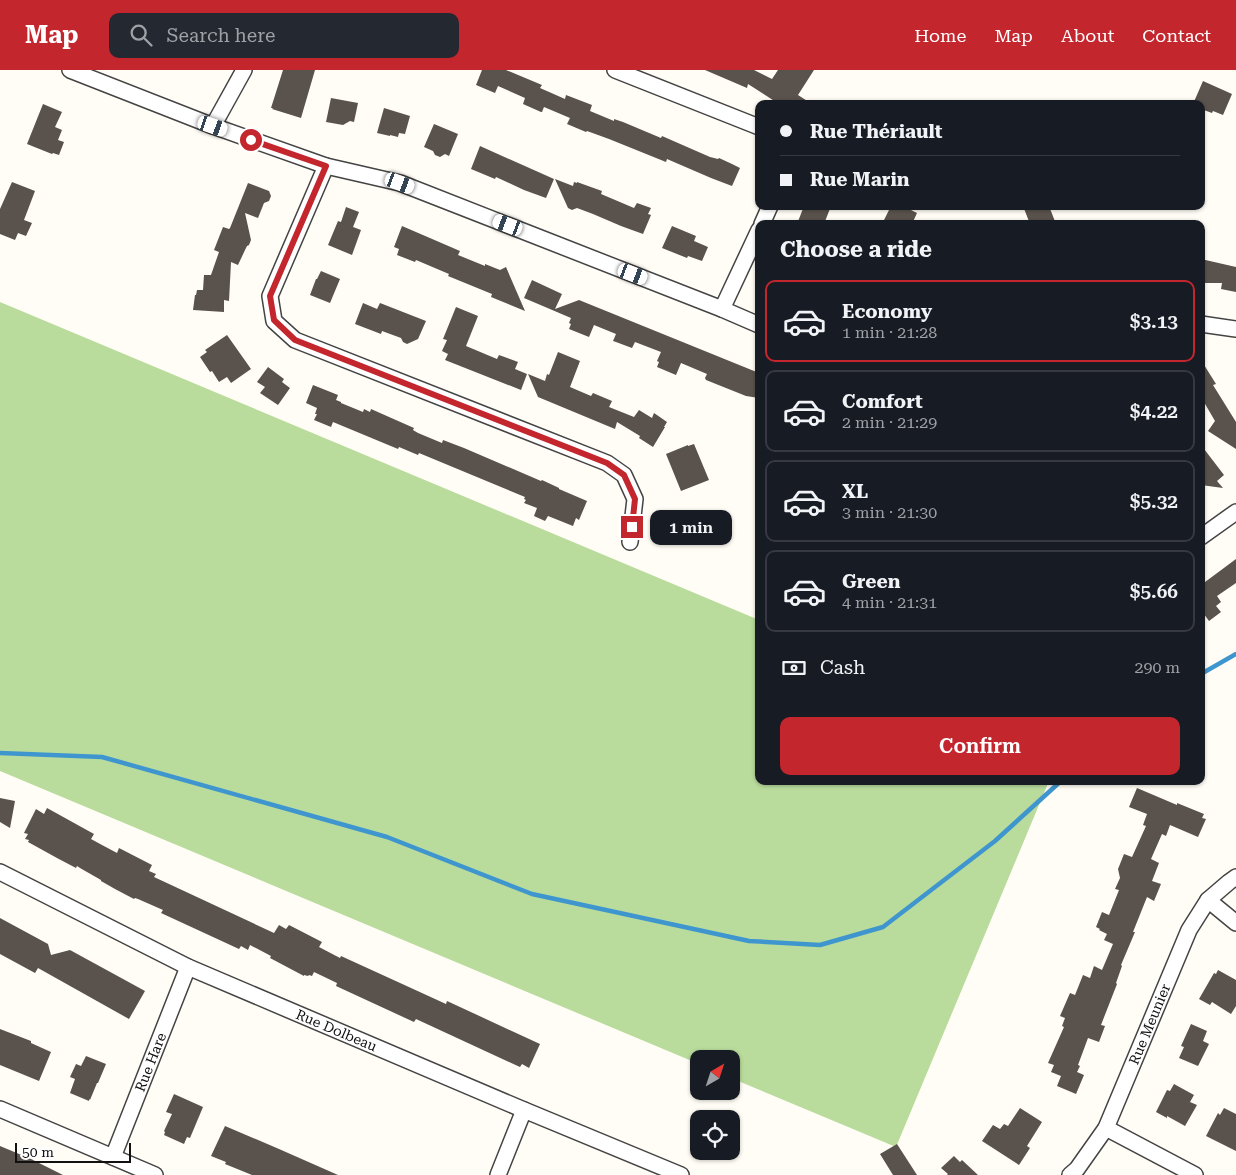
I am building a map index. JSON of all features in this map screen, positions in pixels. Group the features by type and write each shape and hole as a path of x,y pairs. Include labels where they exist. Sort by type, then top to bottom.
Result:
{"street":[{"path":"70,70 213,126 326,166 400,183 755,323"},
{"path":"213,126 244,70"},
{"path":"615,70 755,124"},
{"path":"326,166 270,296 274,320 295,340 607,463 624,475 635,499 630,542"},
{"path":"722,309 755,239"},
{"path":"1205,325 1236,329"},
{"path":"1205,534 1236,512"},
{"name":"Rue Dolbeau","path":"0,872 188,967 681,1175"},
{"name":"Rue Meunier","path":"1070,1175 1077,1170 1106,1128 1189,930 1208,900 1236,877"},
{"path":"1208,900 1236,923"},
{"name":"Rue Hare","path":"113,1157 188,967"},
{"path":"0,1109 156,1175"},
{"path":"498,1175 524,1110"},
{"path":"1106,1128 1196,1175"}],"green space":[{"path":"0,302 755,618 755,785 1047,785 896,1147 740,1082 740,1050 690,1050 690,1060 0,771"}],"building":[{"path":"283,70 315,70 301,118 271,108"},
{"path":"482,70 506,70 542,85 540,88 565,99 566,95 592,105 590,111 661,138 662,136 740,168 732,186 667,159 666,162 609,139 586,132 567,124 570,118 544,107 541,112 523,104 525,98 498,86 495,93 476,85"},
{"path":"705,70 754,70 772,79 778,70 814,70 798,95 806,100 773,100 748,84 747,88"},
{"path":"1203,81 1232,94 1223,115 1205,110 1205,100 1195,100"},
{"path":"331,98 358,103 354,122 350,121 343,125 326,122"},
{"path":"43,104 62,112 55,127 62,130 58,140 64,142 59,155 27,144"},
{"path":"384,108 410,116 405,134 399,133 398,137 377,133"},
{"path":"434,124 458,134 449,156 445,154 440,157 424,147"},
{"path":"480,146 554,179 546,198 496,177 495,179 471,169"},
{"path":"555,179 573,186 574,182 577,182 602,191 601,194 634,208 637,203 651,208 648,214 651,215 643,234 577,208 572,210 568,208"},
{"path":"12,182 35,191 24,220 32,223 26,236 18,233 15,240 0,234 0,209"},
{"path":"248,183 269,191 271,196 269,201 264,203 258,218 245,213 251,240 238,265 231,262 229,301 224,300 224,312 193,310 197,290 203,290 204,275 211,275 219,252 214,250 223,227 230,228"},
{"path":"346,207 359,212 353,227 361,230 352,255 328,245 338,221 341,222"},
{"path":"802,210 829,210 826,220 799,220"},
{"path":"889,210 911,210 917,213 914,220 884,220"},
{"path":"1025,210 1051,210 1054,220 1028,220"},
{"path":"402,226 460,251 458,255 485,266 485,264 500,270 506,267 525,311 491,297 492,294 448,276 449,274 416,260 415,262 397,255 399,249 394,247"},
{"path":"672,226 696,236 694,241 708,247 702,261 688,256 687,258 662,248"},
{"path":"1205,260 1236,267 1236,292 1221,289 1222,283 1205,283"},
{"path":"321,271 340,279 330,303 310,295"},
{"path":"532,280 562,294 555,309 579,300 755,371 755,397 746,396 706,380 707,374 681,363 676,375 657,367 659,362 657,361 661,352 635,342 632,348 613,341 616,334 594,325 589,337 569,329 571,318 524,298"},
{"path":"363,303 377,309 380,303 426,321 418,339 407,344 401,338 382,331 381,334 355,324"},
{"path":"456,307 478,316 466,346 497,359 499,355 518,362 515,369 527,374 521,390 445,360 448,354 442,351 447,340 443,339"},
{"path":"227,335 251,369 231,383 227,377 219,382 200,357 207,352 205,350"},
{"path":"558,352 580,361 570,387 591,396 593,393 612,401 609,407 634,417 639,410 652,418 654,413 667,422 653,447 639,438 640,436 617,422 615,429 538,397 528,374 545,381"},
{"path":"1205,366 1216,384 1213,385 1236,422 1236,449 1208,431 1215,421 1205,404"},
{"path":"268,367 284,379 282,382 290,388 278,405 260,393 265,387 257,382"},
{"path":"313,385 338,395 336,400 341,403 363,412 364,409 370,412 371,409 414,428 413,430 418,433 442,443 443,440 464,448 587,501 579,520 576,518 573,526 548,516 545,521 534,516 537,508 524,503 525,497 419,453 418,455 399,447 398,449 333,422 331,427 314,420 317,408 306,403"},
{"path":"694,444 709,480 681,491 666,454"},
{"path":"1205,450 1224,475 1217,481 1223,488 1205,486"},
{"path":"1236,559 1236,583 1217,596 1221,602 1216,606 1221,612 1209,621 1205,616 1205,582"},
{"path":"1137,788 1204,814 1202,818 1206,819 1198,837 1170,825 1166,836 1162,834 1151,859 1159,863 1152,881 1161,884 1154,901 1147,897 1133,932 1135,932 1121,965 1117,984 1101,1025 1105,1026 1099,1042 1088,1038 1078,1065 1080,1066 1077,1072 1084,1075 1076,1094 1057,1086 1061,1076 1051,1072 1054,1065 1048,1063 1064,1027 1062,1026 1065,1018 1060,1016 1070,993 1075,995 1083,975 1090,978 1094,966 1102,970 1113,944 1104,940 1107,934 1096,927 1102,912 1109,915 1119,890 1115,889 1120,878 1118,869 1124,854 1132,857 1146,826 1143,825 1147,814 1129,807"},
{"path":"0,798 15,801 10,828 0,822"},
{"path":"47,808 94,834 91,839 102,845 117,853 119,848 152,865 149,871 156,874 154,877 274,933 279,925 286,929 289,925 322,942 319,947 340,958 341,956 446,1004 447,1001 540,1044 529,1068 522,1064 520,1067 416,1019 414,1022 336,986 337,983 314,972 312,976 304,976 250,945 248,950 241,946 239,949 161,913 163,910 134,899 77,866 76,868 57,858 25,839 28,834 24,833 36,809 44,814"},
{"path":"0,918 48,944 51,955 70,950 145,991 129,1019 38,968 35,973 0,954"},
{"path":"1218,970 1236,980 1236,1006 1231,1014 1212,1002 1210,1005 1199,999 1214,973 1216,974"},
{"path":"1191,1024 1207,1031 1203,1041 1209,1044 1198,1066 1179,1058 1184,1047 1181,1046"},
{"path":"0,1029 31,1041 31,1043 51,1052 39,1081 0,1065"},
{"path":"86,1056 106,1064 89,1101 70,1093 75,1079 70,1077 76,1064 81,1066"},
{"path":"1174,1084 1194,1095 1190,1102 1197,1105 1185,1126 1156,1112 1167,1090 1170,1091"},
{"path":"174,1094 203,1107 190,1138 187,1137 184,1144 164,1135 172,1114 166,1112"},
{"path":"1020,1108 1042,1122 1027,1146 1030,1148 1019,1165 982,1141 993,1125 1000,1129 1004,1124 1008,1126"},
{"path":"1224,1108 1236,1114 1236,1151 1206,1136 1218,1113 1220,1115"},
{"path":"225,1126 338,1175 252,1175 225,1164 226,1162 211,1156"},
{"path":"897,1144 917,1175 893,1175 880,1154"},
{"path":"0,1146 31,1159 63,1175 0,1175"},
{"path":"954,1156 960,1162 962,1160 978,1175 947,1175 941,1168"}],"waterway":[{"path":"1205,672 1236,654"},
{"path":"0,753 102,757 387,837 532,894 749,941 820,945 883,927 995,841 1057,785"}],"route":[{"path":"251,140 326,166 270,296 274,320 295,340 607,463 624,475 635,499 632,527"}]}
